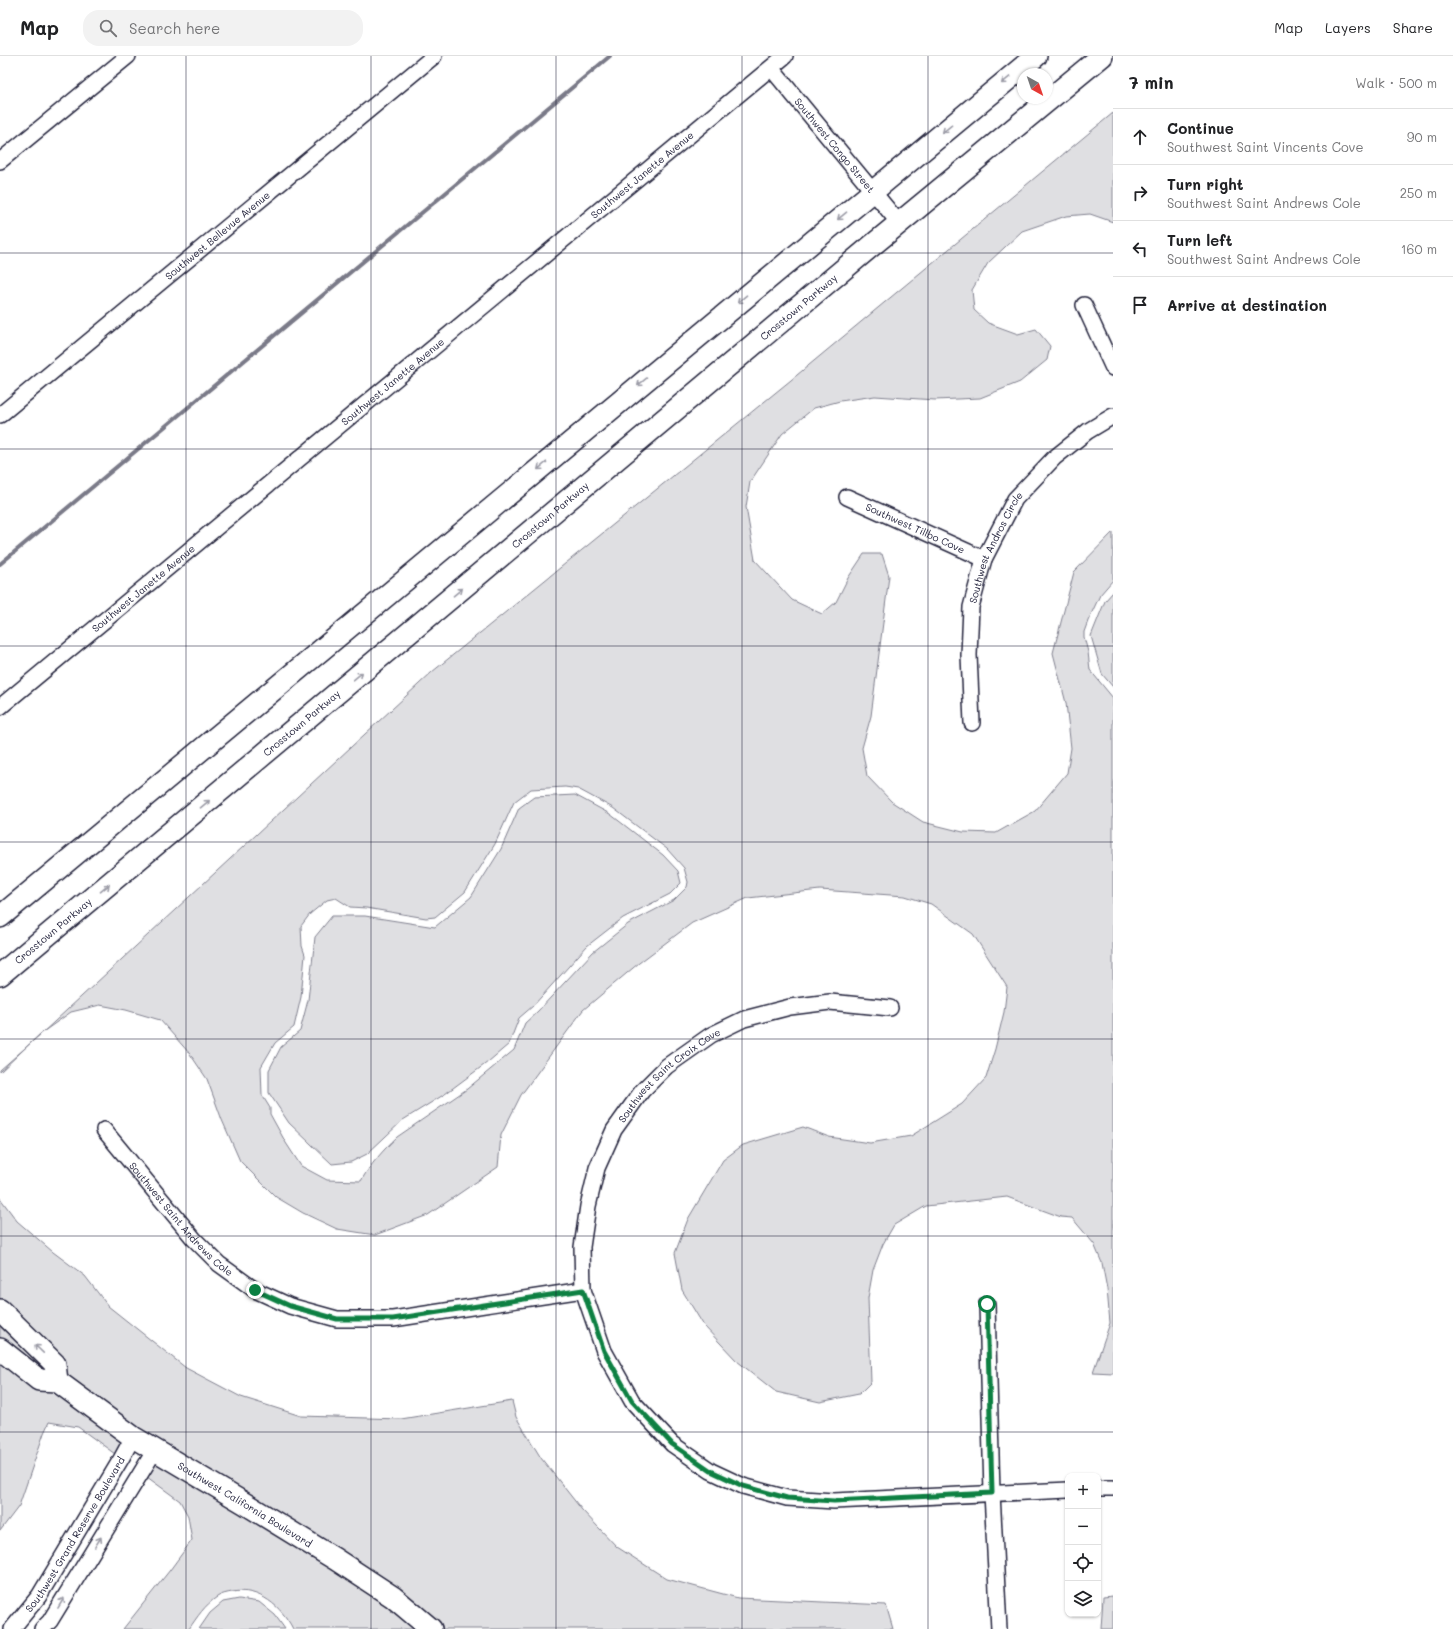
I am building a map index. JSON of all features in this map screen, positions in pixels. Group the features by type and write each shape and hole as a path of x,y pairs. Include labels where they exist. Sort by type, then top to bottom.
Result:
{"main road":[{"path":"0,917 1036,56"},
{"name":"Crosstown Parkway","path":"0,976 899,223 1102,56"},
{"path":"0,1310 55,1364 57,1381"},
{"name":"Southwest California Boulevard","path":"0,1349 39,1380 57,1381 133,1437 335,1559 393,1598 431,1629"}],"street":[{"path":"0,161 128,56"},
{"name":"Southwest Bellevue Avenue","path":"0,415 434,56"},
{"name":"Southwest Janette Avenue","path":"0,707 785,56"},
{"name":"Southwest Congo Street","path":"771,68 899,223"},
{"path":"1084,304 1113,368"},
{"name":"Southwest Andros Circle","path":"972,723 969,655 971,607 984,559 1015,499 1054,458 1088,431 1113,416"},
{"name":"Southwest Tillbo Cove","path":"847,497 984,559"},
{"name":"Southwest Saint Croix Cove","path":"583,1290 582,1247 588,1206 597,1168 614,1130 642,1091 667,1066 711,1035 744,1019 790,1007 830,1002 890,1008"},
{"name":"Southwest Saint Andrews Cole","path":"104,1130 194,1239 218,1264 255,1290 290,1306 337,1319 393,1319 583,1290"},
{"path":"583,1290 604,1351 632,1401 672,1444 711,1471 743,1486 787,1498 834,1501 1065,1490"},
{"path":"987,1304 992,1493 999,1629"},
{"name":"Southwest Grand Reserve Boulevard","path":"12,1629 39,1596 133,1437"},
{"path":"42,1629 50,1621 155,1450"},
{"path":"1101,1488 1113,1488"}],"shaded area":[{"path":"1113,113 1113,222 1090,214 1066,216 1022,231 988,263 972,290 974,310 988,323 1018,334 1036,329 1050,346 1047,360 1020,382 980,398 935,400 875,396 840,401 814,408 782,434 750,482 746,507 755,560 792,600 822,614 836,602 848,578 864,554 882,554 889,576 871,716 862,748 867,776 892,802 923,822 963,832 996,833 1035,811 1067,773 1071,748 1066,703 1053,653 1074,572 1113,532 1113,580 1100,595 1088,621 1084,632 1084,637 1088,652 1090,670 1113,698 1113,1373 1093,1372 1110,1323 1107,1289 1102,1263 1094,1244 1072,1218 1061,1217 1007,1197 926,1206 894,1225 883,1244 873,1270 868,1298 871,1382 859,1394 820,1402 776,1392 737,1361 704,1326 682,1290 675,1253 688,1219 723,1160 743,1145 803,1127 829,1137 870,1143 911,1136 962,1104 986,1078 1004,1012 1007,987 973,934 931,904 905,896 820,890 748,898 692,923 639,963 583,1010 521,1095 501,1135 498,1167 428,1215 375,1235 337,1229 303,1213 276,1197 240,1161 222,1120 207,1079 190,1054 160,1020 126,1010 100,1005 71,1012 44,1031 432,672 791,380","holes":["565,787 578,789 613,808 667,849 684,868 688,882 687,887 674,900 628,924 593,952 525,1023 514,1050 467,1089 397,1137 387,1147 361,1181 327,1180 301,1166 270,1114 270,1108 262,1095 261,1067 275,1043 294,1027 301,997 305,955 302,946 301,926 310,914 327,900 336,898 350,907 366,908 426,918 435,917 465,892 495,844 514,802 531,789"]},
{"path":"1113,592 1113,687 1102,674 1091,636 1105,601"},
{"path":"575,795 610,814 663,855 678,871 681,883 670,894 623,918 587,946 533,1006 519,1018 509,1044 488,1062 445,1094 403,1120 367,1154 351,1162 332,1164 289,1123 269,1093 269,1070 281,1047 300,1031 308,1000 315,937 332,916 365,916 435,927 471,897 501,849 519,808 534,797"},
{"path":"28,1046 0,1072 0,1070"},
{"path":"0,1198 17,1221 53,1252 85,1276 108,1306 186,1368 241,1397 301,1416 401,1419 512,1401 516,1417 541,1458 582,1510 617,1547 667,1579 738,1598 886,1605 893,1629 443,1629 396,1591 136,1431 64,1377 0,1300"},
{"path":"0,1320 49,1373 41,1372 0,1339"},
{"path":"0,1359 56,1388 123,1439 115,1454 78,1427 49,1422 19,1506 0,1531"},
{"path":"157,1460 331,1565 420,1629 293,1629 283,1613 268,1600 242,1591 226,1593 217,1597 205,1607 189,1629 123,1629 192,1540 188,1516 180,1501 147,1477"},
{"path":"1113,1596 1113,1629 1101,1629 1103,1597"},
{"path":"239,1599 259,1602 275,1615 285,1629 199,1629 210,1613 223,1602"}],"waterway":[{"path":"0,564 610,56"}],"route":[{"path":"255,1290 290,1306 337,1319 393,1319 583,1290 604,1351 632,1401 672,1444 711,1471 743,1486 787,1498 834,1501 992,1493 987,1304"}]}
